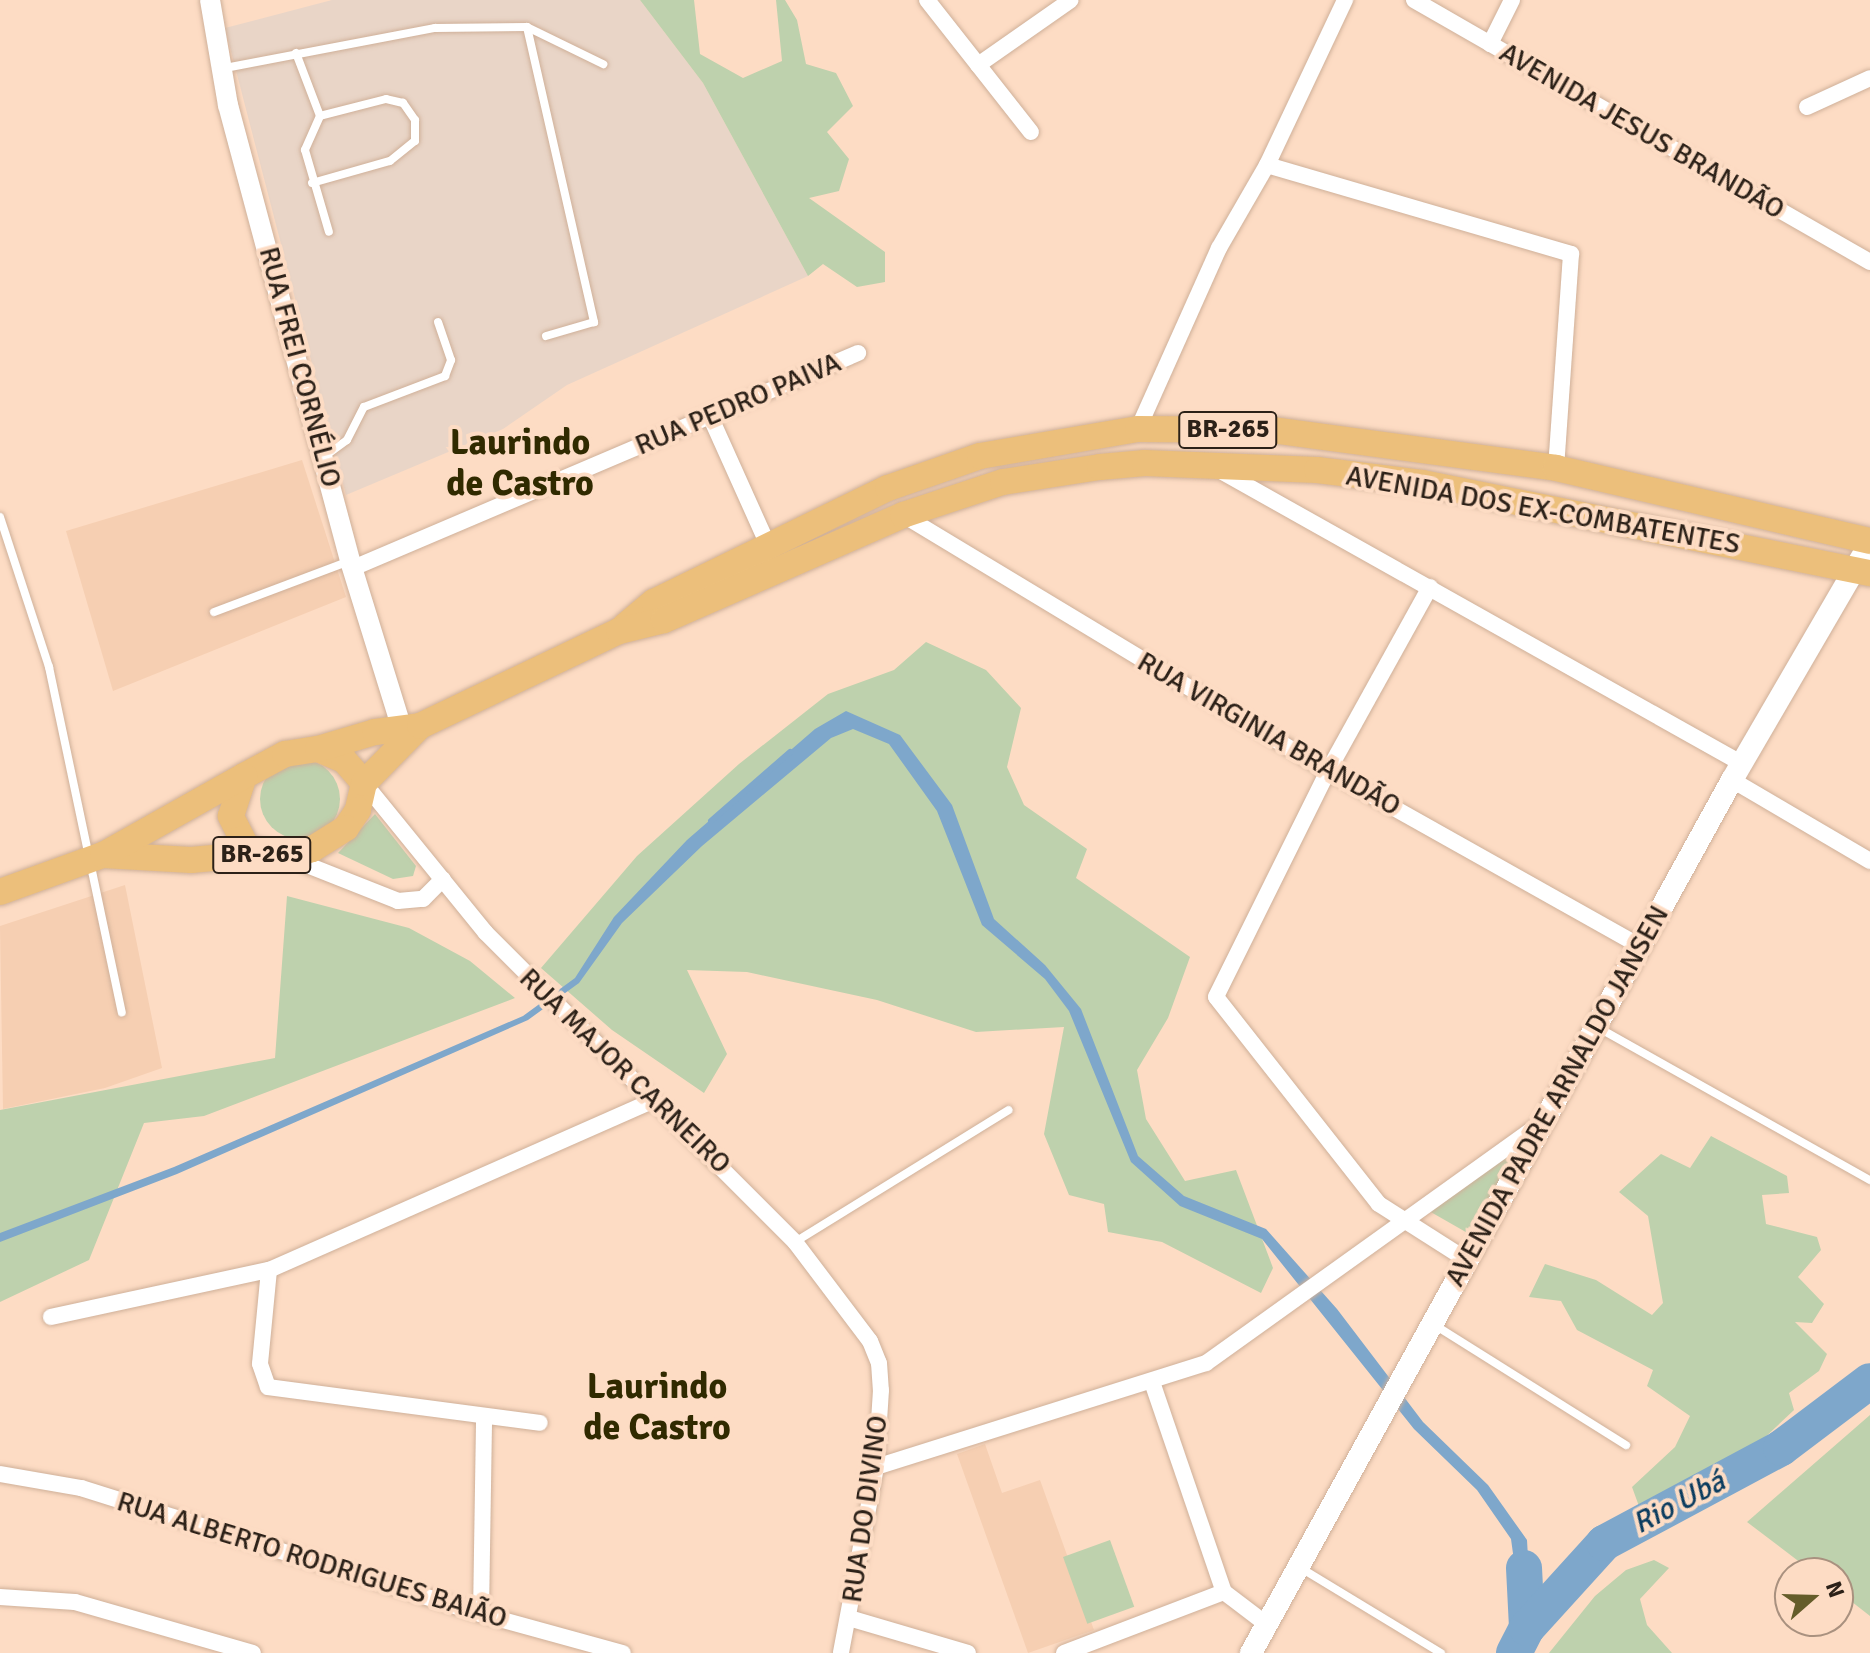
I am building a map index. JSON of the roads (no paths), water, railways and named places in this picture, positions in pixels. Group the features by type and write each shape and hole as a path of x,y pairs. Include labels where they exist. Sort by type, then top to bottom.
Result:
{"main road":[{"name":"AVENIDA DOS EX-COMBATENTES","path":"619,631 654,602 767,543 888,488 980,456 1138,429 1272,430 1556,468 1870,542"},
{"name":"AVENIDA DOS EX-COMBATENTES","path":"318,749 399,726 619,631 664,620 903,515 1015,480 1145,463 1317,470 1423,483 1862,571"},
{"name":"AVENIDA PADRE ARNALDO JANSEN","path":"1251,1653 1736,771 1862,571 1870,542"},
{"name":"AVENIDA DOS EX-COMBATENTES","path":"364,783 399,726"},
{"name":"BR-265","path":"0,892 97,857 285,754 318,749"},
{"path":"318,749 344,760 364,783"},
{"name":"BR-265","path":"244,776 231,816 239,839 256,854"},
{"name":"BR-265","path":"97,857 191,860 256,854 285,857 312,849 346,828 358,810 364,783"}],"street":[{"path":"927,0 1031,132"},
{"path":"978,65 1071,0"},
{"path":"1138,429 1219,248 1267,165 1345,0"},
{"name":"AVENIDA JESUS BRANDÃO","path":"1414,0 1870,262"},
{"path":"1490,44 1512,0"},
{"name":"RUA FREI CORNÉLIO","path":"210,2 220,69 352,564 399,726"},
{"path":"1807,107 1870,78"},
{"path":"1267,165 1571,254 1556,468"},
{"name":"RUA PEDRO PAIVA","path":"352,564 858,353"},
{"path":"710,416 767,543"},
{"path":"1209,465 1430,587 1736,771 1870,861"},
{"name":"RUA VIRGINIA BRANDÃO","path":"903,515 1328,771 1640,946"},
{"path":"1430,587 1328,771 1216,997 1379,1204 1404,1224 1467,1260"},
{"name":"RUA MAJOR CARNEIRO","path":"364,783 535,984 795,1242 858,1321 879,1363"},
{"path":"285,857 383,896 423,899 443,879"},
{"path":"51,1317 269,1270 653,1101"},
{"path":"876,1467 1206,1363 1404,1224 1545,1119"},
{"path":"269,1270 260,1364 268,1387 540,1423"},
{"name":"RUA DO DIVINO","path":"841,1653 876,1467 879,1363"},
{"path":"1152,1382 1224,1592 1266,1624"},
{"path":"481,1614 484,1416"},
{"name":"RUA ALBERTO RODRIGUES BAIÃO","path":"0,1474 81,1488 580,1647 623,1653"},
{"path":"1064,1653 1224,1592"},
{"path":"0,1597 75,1602 253,1653"},
{"path":"849,1618 968,1653"}],"lane":[{"path":"220,69 435,28 527,27 603,64"},
{"path":"527,27 594,322 546,336"},
{"path":"296,53 320,116 305,150 312,183 329,232"},
{"path":"312,183 390,161 415,141 415,120 403,103 386,99 320,116"},
{"path":"325,456 347,440 364,407 445,376 451,360 438,322"},
{"path":"0,517 49,667 97,857 122,1012"},
{"path":"214,612 352,564"},
{"path":"1597,1026 1870,1180"},
{"path":"795,1242 1009,1110"},
{"path":"1432,1324 1626,1445"},
{"path":"1298,1566 1441,1653"}],"water":[{"path":"846,711 900,735 952,805 994,919 1045,965 1081,1009 1138,1156 1184,1196 1266,1229 1337,1309 1423,1422 1488,1485 1527,1540 1531,1610 1522,1619 1511,1539 1477,1490 1414,1429 1262,1239 1180,1206 1131,1162 1069,1011 1045,979 982,925 937,811 889,744 853,729 831,738 702,846 622,923 579,983 528,1020 177,1174 0,1242 0,1233 174,1167 523,1016 575,978 614,917 687,840 815,729"}],"waterway":[{"path":"711,821 790,752"},
{"name":"Rio Ubá","path":"1514,1653 1527,1628 1604,1543 1781,1448 1870,1381"},
{"path":"1524,1568 1527,1628"}],"district":[{"name":"Laurindo de Castro","path":"520,462"},
{"name":"Laurindo de Castro","path":"657,1406"}]}
